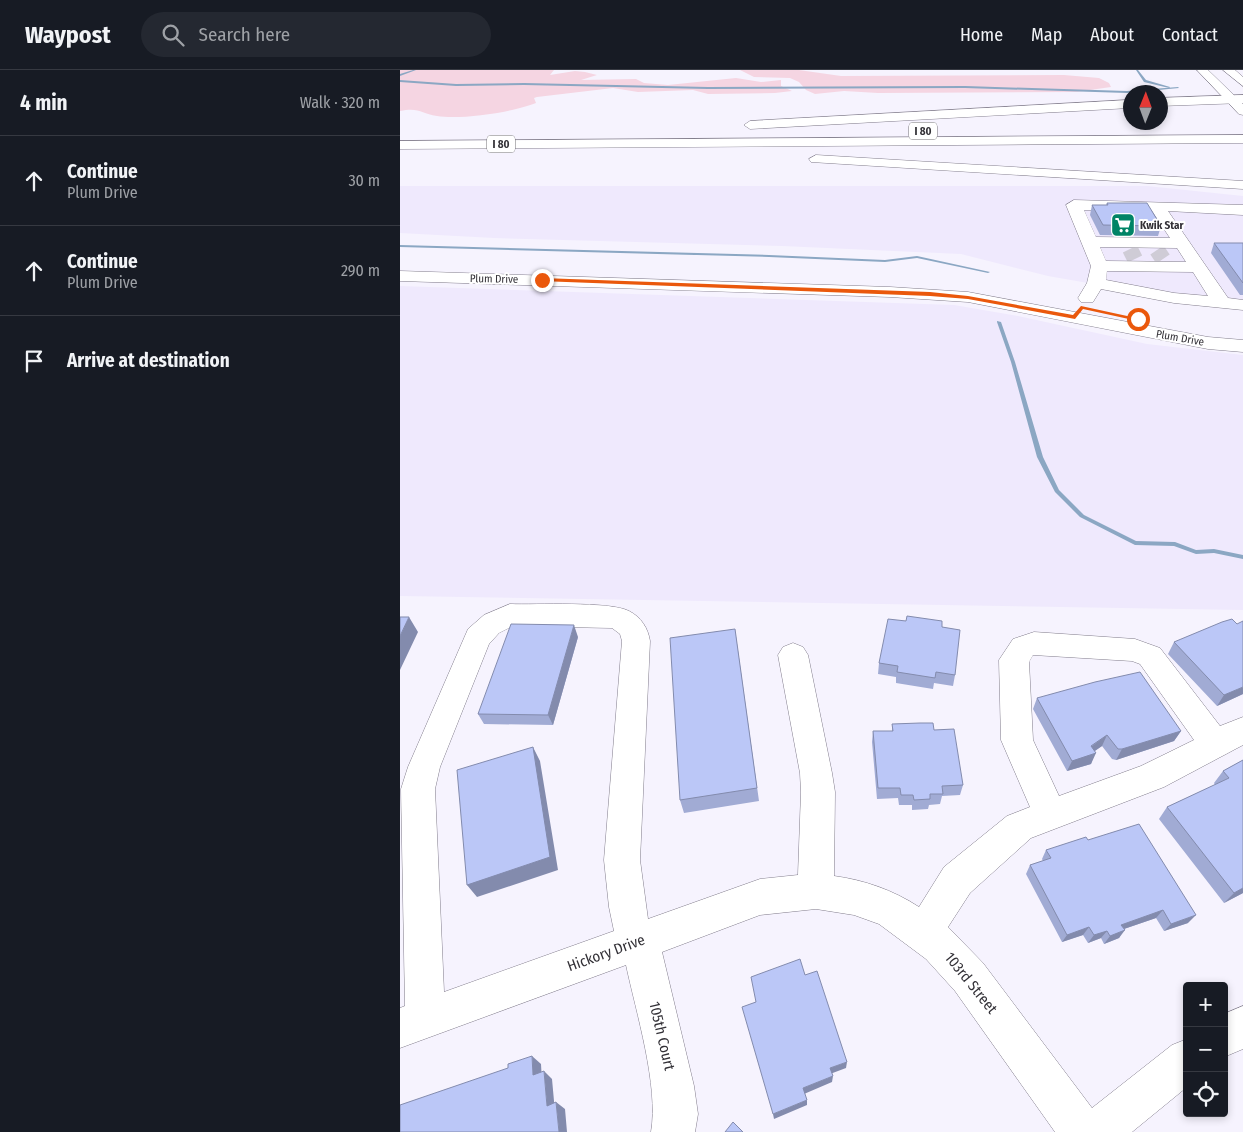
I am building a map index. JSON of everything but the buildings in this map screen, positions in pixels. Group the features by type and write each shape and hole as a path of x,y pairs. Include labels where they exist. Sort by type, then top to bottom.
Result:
{"main road":[{"path":"1202,70 1238,104"},
{"path":"1228,70 1243,83"},
{"path":"1168,102 1238,104"},
{"path":"742,125 1123,104"},
{"name":"I 80","path":"400,145 602,138 1243,129"},
{"path":"602,138 652,130"},
{"name":"I 80","path":"400,134 602,138 1243,139"},
{"path":"602,138 676,152 782,157"},
{"path":"801,158 1243,185"},
{"path":"1098,275 1090,242 1074,205 1243,210"},
{"path":"1157,206 1222,303"},
{"path":"1090,242 1201,272 1225,282 1232,293 1243,296"},
{"path":"1078,312 1098,275 1139,254 1182,243"},
{"name":"Plum Drive","path":"400,265 545,275 968,297 1243,335"},
{"name":"Plum Drive","path":"400,276 545,275"},
{"path":"1098,275 1174,298 1243,305"},
{"name":"Plum Drive","path":"1078,312 1208,343 1243,346"},
{"name":"105th Court","path":"413,1024 418,789 424,767 477,637 495,621 510,615 605,615 627,622 634,631 636,641 622,860 624,888 636,942 642,949 673,1086 676,1114 673,1132"},
{"path":"924,932 957,880 1019,827 1051,815 1152,777 1229,737 1150,656 1135,650 1034,643 1023,647 1014,660 1017,740 1051,815"},
{"path":"793,655 816,773 816,891"},
{"name":"103rd Street","path":"816,891 854,897 890,910 940,945 968,977 1082,1132"},
{"name":"Hickory Drive","path":"413,1024 760,897 816,891"},
{"path":"1228,1035 1243,1026"},
{"path":"1097,1132 1183,1063"}],"shaded area":[{"path":"400,70 554,70 550,75 575,71 597,75 581,80 636,79 644,83 668,85 736,78 761,82 781,80 781,86 792,91 708,94 693,90 638,92 613,88 537,97 534,98 536,103 501,112 447,117 416,110 400,111"},
{"path":"740,70 799,70 841,76 1064,75 1099,78 1109,83 1111,87 1076,92 878,93 844,91 815,94 790,78 754,77"},
{"path":"400,186 1147,186 1243,196 1243,307 1220,306 1048,276 961,254 400,233"},
{"path":"400,286 954,305 1018,316 1147,344 1243,355 1243,610 400,596"}],"waterway":[{"path":"400,75 415,70"},
{"path":"1137,70 1145,81 1169,87"},
{"path":"400,81 456,85 524,84 708,88 965,87 1127,92 1178,88"},
{"path":"400,246 885,261 917,257 988,272"},
{"path":"999,322 1013,362 1040,457 1057,491 1082,516 1135,543 1175,544 1196,552 1214,551 1243,557"}],"tunnel":[{"path":"1130,249 1135,259"},
{"path":"1157,250 1163,259"}],"place":[{"name":"Kwik Star","path":"1123,225"}],"route":[{"path":"542,280 930,294 968,297 1075,317 1081,307 1138,319"}]}
